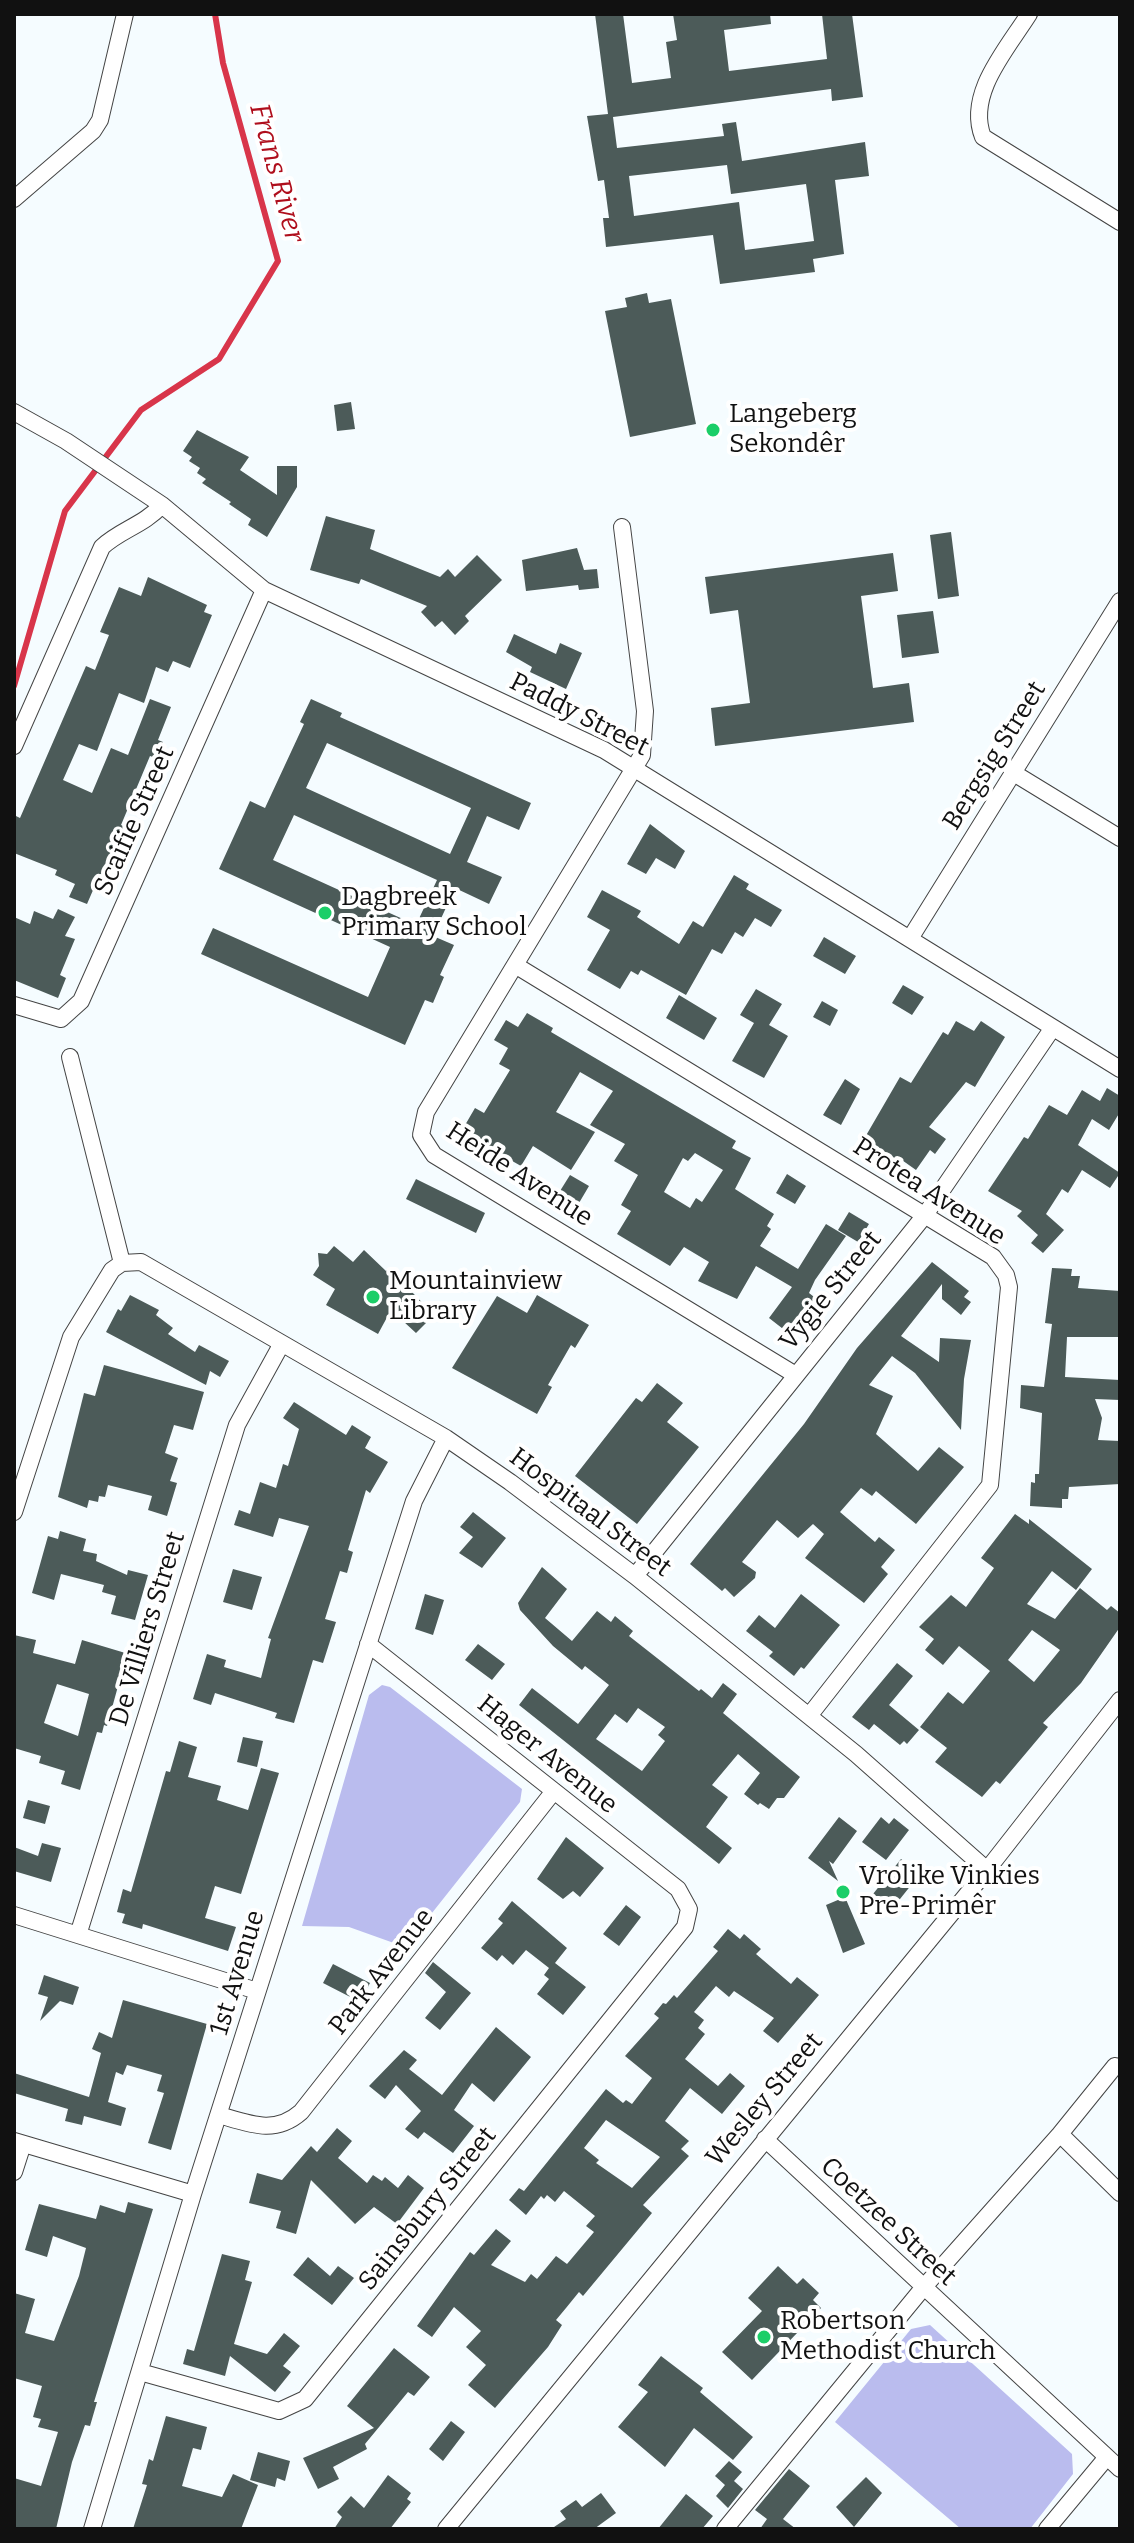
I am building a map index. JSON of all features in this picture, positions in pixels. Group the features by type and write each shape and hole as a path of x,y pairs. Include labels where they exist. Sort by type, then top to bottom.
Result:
{"street":[{"path":"14,199 93,131 100,120 125,14"},
{"path":"1029,14 983,94 977,121 983,137 1120,222"},
{"name":"Paddy Street","path":"14,412 66,441 162,505 264,590 604,750 1120,1069"},
{"path":"14,746 102,547 113,537 149,519 162,505"},
{"name":"Heide Avenue","path":"622,527 645,711 642,755 426,1112 421,1135 434,1155 794,1374"},
{"name":"Scaifie Street","path":"14,1005 61,1019 81,1001 264,590"},
{"name":"Bergsig Street","path":"911,937 1012,772 1118,609"},
{"path":"1012,772 1120,838"},
{"name":"Protea Avenue","path":"515,965 993,1257 1006,1275 1009,1287 994,1471 980,1501 809,1716"},
{"name":"Vygie Street","path":"635,1576 794,1374 925,1215 1052,1029"},
{"path":"14,1512 71,1337 112,1270 122,1263 95,1167 70,1057"},
{"name":"Hospitaal Street","path":"122,1263 141,1262 153,1268 446,1438 635,1576 809,1716 987,1870"},
{"name":"De Villiers Street","path":"78,1935 237,1425 281,1345"},
{"name":"1st Avenue","path":"92,2529 193,2194 418,1489 446,1438"},
{"name":"Hager Avenue","path":"368,1644 678,1889 689,1909"},
{"name":"Wesley Street","path":"446,2529 987,1870 1120,1700"},
{"name":"Park Avenue","path":"219,2115 254,2126 277,2127 301,2112 554,1791"},
{"name":"Sainsbury Street","path":"140,2372 279,2411 305,2399 685,1927 689,1909"},
{"path":"14,1915 257,1991"},
{"path":"725,2529 923,2288 1060,2134 1115,2066"},
{"path":"1060,2134 1120,2193"},
{"name":"Coetzee Street","path":"765,2139 1120,2469"},
{"path":"14,2172 18,2142 193,2194"},
{"path":"1047,2529 1107,2457"}],"shaded area":[{"path":"382,1685 390,1687 522,1789 520,1802 405,1947 349,1927 302,1926 369,1695"},
{"path":"930,2325 1072,2454 1073,2474 1030,2529 961,2529 835,2422 911,2329"}],"building":[{"path":"595,14 623,14 632,83 671,78 666,42 677,40 673,14 770,14 771,24 724,30 729,71 827,59 822,14 852,14 863,97 832,101 831,89 613,117 617,148 724,136 722,124 736,122 742,161 865,142 869,176 835,180 844,254 813,259 815,272 720,284 713,235 606,247 603,218 609,218 604,180 598,181 587,116 608,114","holes":["727,165 731,194 806,184 814,241 745,250 739,202 634,216 629,176"]},
{"path":"647,293 649,303 671,299 696,424 630,437 605,311 627,307 625,298"},
{"path":"351,402 355,429 337,431 334,405"},
{"path":"197,430 249,457 240,470 277,495 277,466 297,466 297,487 267,537 248,525 251,519 229,504 231,502 202,483 206,479 197,473 200,468 189,461 192,457 183,451"},
{"path":"326,516 375,530 370,549 440,577 448,569 455,577 477,555 502,580 465,616 469,621 455,635 442,621 435,627 421,612 427,606 361,579 359,584 310,570"},
{"path":"951,532 959,596 938,599 930,535"},
{"path":"577,548 584,570 597,569 599,588 579,590 578,585 526,591 522,560"},
{"path":"893,553 898,591 861,596 873,688 909,683 914,722 715,746 711,708 750,703 738,610 710,614 705,577"},
{"path":"148,577 207,605 204,612 212,615 190,668 173,661 168,672 156,667 144,703 119,693 97,751 79,744 63,780 92,793 111,748 128,755 150,699 171,707 158,740 163,742 156,758 150,756 121,825 127,828 116,856 107,876 100,874 87,904 69,897 75,884 55,875 57,870 14,853 14,815 20,818 86,666 95,670 109,635 100,632 119,587 141,596"},
{"path":"933,611 939,653 902,658 897,615"},
{"path":"514,634 556,654 560,643 582,653 566,689 530,672 532,667 506,652"},
{"path":"311,699 342,713 340,717 531,803 519,830 487,816 467,862 502,877 489,904 455,888 433,936 454,945 440,975 444,977 433,1003 425,1000 405,1045 201,954 213,928 368,997 390,947 219,869 250,801 265,808 304,724 300,722","holes":["327,743 471,808 450,854 306,788","294,815 437,880 416,925 273,860"]},
{"path":"650,824 685,851 675,869 656,858 646,874 627,864"},
{"path":"734,875 749,884 746,889 782,910 771,927 755,918 743,937 735,932 722,954 712,949 686,995 641,970 638,975 631,971 620,989 587,970 610,930 587,917 602,890 641,911 637,917 679,944 693,921 703,927"},
{"path":"58,909 75,917 65,936 75,939 60,975 66,978 58,998 14,980 14,917 30,924 34,911 53,919"},
{"path":"824,937 856,956 845,974 813,956"},
{"path":"903,985 924,997 912,1015 892,1003"},
{"path":"756,989 782,1004 769,1025 788,1036 764,1078 732,1061 754,1023 740,1015"},
{"path":"679,995 717,1018 704,1040 666,1018"},
{"path":"822,1001 838,1010 830,1026 813,1017"},
{"path":"527,1013 553,1028 551,1032 736,1141 732,1148 751,1158 735,1189 774,1214 767,1226 771,1229 760,1246 798,1269 826,1224 846,1236 815,1280 809,1293 818,1300 803,1319 799,1316 787,1332 769,1318 792,1287 756,1266 737,1299 698,1281 709,1262 684,1247 670,1266 617,1234 631,1211 621,1205 638,1175 614,1161 625,1144 590,1125 613,1091 580,1072 556,1112 595,1132 571,1170 533,1146 521,1166 461,1132 475,1108 484,1113 510,1070 499,1064 508,1048 494,1040 506,1020 518,1027","holes":["695,1153 723,1170 702,1202 696,1198 690,1208 664,1192 683,1158 688,1161"]},
{"path":"956,1021 974,1031 981,1021 1005,1037 975,1087 966,1082 929,1127 946,1139 935,1154 930,1150 916,1170 899,1158 891,1169 872,1156 878,1148 864,1139 900,1077 911,1083 943,1032 948,1035"},
{"path":"845,1079 860,1089 841,1125 823,1115"},
{"path":"1107,1088 1120,1096 1120,1112 1109,1130 1092,1119 1078,1145 1120,1173 1110,1188 1082,1170 1068,1193 1062,1189 1046,1214 1064,1230 1043,1253 1031,1243 1038,1235 1017,1216 1022,1211 988,1191 1024,1137 1028,1139 1049,1105 1067,1115 1082,1090 1100,1101"},
{"path":"787,1174 806,1186 795,1204 776,1193"},
{"path":"570,1175 589,1186 579,1203 560,1191"},
{"path":"416,1179 485,1213 476,1233 406,1199"},
{"path":"849,1212 869,1224 858,1242 838,1230"},
{"name":"Mountainview Library","path":"334,1246 353,1262 364,1250 386,1271 389,1268 434,1315 416,1333 391,1310 378,1334 326,1305 335,1289 313,1275 319,1266 318,1253 327,1254"},
{"path":"932,1262 969,1291 964,1297 971,1302 961,1315 942,1299 942,1284 901,1336 939,1362 940,1338 971,1340 964,1379 961,1430 915,1373 892,1356 869,1385 893,1396 876,1434 918,1471 939,1447 964,1467 916,1524 876,1491 872,1496 861,1488 840,1512 875,1542 879,1537 895,1550 881,1567 888,1574 864,1603 805,1558 824,1534 813,1524 798,1538 777,1520 742,1562 756,1572 755,1578 734,1597 725,1588 722,1591 690,1564 804,1424 857,1348"},
{"path":"1052,1268 1072,1269 1071,1276 1080,1276 1078,1288 1120,1291 1120,1337 1067,1337 1065,1377 1120,1380 1120,1400 1095,1399 1102,1418 1098,1440 1120,1441 1120,1484 1069,1487 1068,1499 1062,1499 1062,1508 1030,1506 1031,1482 1035,1483 1035,1474 1039,1474 1042,1413 1020,1408 1021,1385 1044,1387 1052,1324 1045,1323"},
{"path":"130,1295 159,1310 156,1315 173,1328 168,1334 195,1352 199,1345 229,1361 220,1377 210,1371 206,1385 106,1332 118,1309 121,1311"},
{"path":"537,1295 589,1325 575,1348 571,1345 548,1385 552,1387 537,1414 452,1368 497,1296 527,1313"},
{"path":"104,1365 204,1392 193,1430 174,1425 165,1453 178,1458 170,1481 177,1483 167,1516 148,1510 152,1496 108,1485 105,1497 99,1496 98,1502 89,1500 87,1508 58,1497 84,1393 95,1396"},
{"path":"657,1383 683,1403 667,1422 699,1447 637,1524 575,1476 636,1398 642,1402"},
{"path":"294,1402 346,1435 352,1425 371,1437 365,1448 388,1462 370,1493 366,1490 348,1550 353,1552 347,1573 340,1571 325,1619 336,1622 323,1663 313,1660 294,1723 275,1718 277,1713 215,1693 211,1705 193,1699 207,1654 226,1660 224,1667 261,1678 271,1639 268,1638 309,1526 279,1518 273,1537 234,1525 239,1510 250,1514 260,1482 276,1488 283,1464 288,1466 299,1429 283,1418"},
{"path":"473,1512 506,1538 482,1568 459,1553 473,1537 460,1527"},
{"path":"1015,1514 1029,1524 1029,1519 1092,1569 1076,1590 1052,1571 1027,1604 1055,1619 1080,1588 1107,1610 1111,1606 1120,1613 1120,1627 1081,1683 1043,1723 1048,1727 1000,1784 996,1781 982,1797 935,1762 947,1748 920,1727 948,1692 963,1704 990,1671 959,1646 943,1665 925,1650 934,1639 919,1627 951,1595 966,1607 994,1568 981,1558","holes":["1032,1630 1060,1650 1034,1682 1008,1660"]},
{"path":"60,1531 86,1539 83,1551 97,1554 96,1561 127,1575 128,1570 148,1575 135,1620 111,1614 116,1596 102,1592 104,1585 61,1574 54,1600 32,1593 48,1536 58,1539"},
{"path":"542,1567 567,1589 545,1618 572,1641 597,1611 611,1622 615,1616 633,1631 629,1636 699,1691 701,1689 712,1698 723,1683 737,1694 723,1713 800,1777 784,1798 777,1798 769,1809 760,1803 758,1805 744,1794 760,1773 738,1754 712,1785 728,1797 706,1827 732,1848 719,1864 519,1705 532,1688 578,1724 609,1685 585,1666 582,1670 553,1646 520,1610 518,1603","holes":["638,1708 665,1727 658,1735 665,1741 642,1771 596,1739 615,1714 627,1723"]},
{"path":"233,1569 262,1577 252,1610 223,1602"},
{"path":"425,1594 444,1600 433,1635 415,1629"},
{"path":"801,1594 840,1625 804,1669 801,1667 794,1676 769,1656 773,1652 746,1631 759,1615 775,1628"},
{"path":"14,1635 36,1640 33,1653 75,1664 82,1640 132,1655 125,1681 120,1679 107,1726 104,1725 102,1733 97,1732 80,1790 61,1784 65,1771 39,1763 41,1756 14,1748","holes":["57,1684 89,1694 78,1736 44,1723"]},
{"path":"478,1644 505,1664 492,1680 465,1660"},
{"path":"897,1663 913,1676 889,1705 919,1730 907,1744 904,1741 900,1745 874,1724 869,1730 852,1717"},
{"path":"243,1737 263,1741 257,1767 237,1762"},
{"path":"179,1741 197,1747 188,1777 221,1786 217,1800 248,1810 261,1768 279,1773 241,1894 215,1886 205,1918 236,1927 228,1951 143,1924 142,1929 122,1923 125,1914 117,1912 123,1889 131,1892 166,1771 170,1772"},
{"path":"28,1800 50,1806 45,1824 23,1818"},
{"path":"839,1817 857,1831 833,1864 829,1861 838,1881 808,1858"},
{"path":"881,1817 889,1824 894,1818 909,1830 886,1860 862,1842"},
{"path":"566,1837 604,1868 580,1897 573,1891 563,1899 537,1879"},
{"path":"42,1843 61,1848 51,1882 14,1871 14,1847 38,1856"},
{"path":"901,1859 920,1874 892,1909 873,1894"},
{"path":"845,1897 865,1944 843,1953 826,1905"},
{"path":"512,1901 567,1948 555,1963 586,1987 563,2015 537,1994 549,1979 544,1975 549,1968 526,1950 513,1965 502,1955 497,1961 481,1948 503,1923 498,1919"},
{"path":"626,1905 641,1917 619,1946 603,1934"},
{"path":"728,1929 740,1939 744,1934 761,1949 756,1954 791,1984 797,1977 819,1995 778,2043 763,2031 774,2018 734,1991 729,1997 716,1986 694,2012 704,2020 698,2028 705,2034 685,2059 718,2086 730,2073 745,2086 722,2114 690,2088 665,2121 689,2141 681,2149 689,2156 643,2205 652,2213 583,2296 579,2292 556,2320 562,2325 548,2347 495,2408 468,2385 486,2365 466,2347 481,2331 454,2307 432,2337 417,2326 470,2252 474,2255 496,2229 511,2241 491,2265 525,2282 531,2274 537,2279 556,2256 567,2264 594,2232 586,2226 595,2216 564,2191 555,2202 547,2195 544,2199 541,2196 526,2215 509,2200 519,2188 524,2191 606,2089 623,2103 626,2100 632,2104 652,2078 625,2056 659,2018 654,2014 663,2003 666,2004 674,1995 677,1998 718,1951 713,1947","holes":["606,2120 660,2157 632,2188 596,2163 599,2160 584,2148"]},
{"path":"433,1962 471,1993 440,2030 425,2018 446,1992 425,1973"},
{"path":"333,1964 370,1983 360,2002 323,1983"},
{"path":"44,1975 79,1987 73,2005 60,2001 40,2021 48,1997 38,1994"},
{"path":"123,2000 207,2024 171,2150 148,2143 164,2093 157,2091 162,2075 127,2065 123,2075 116,2072 108,2102 126,2108 121,2126 84,2116 82,2125 65,2121 68,2109 14,2093 14,2073 89,2097 101,2053 92,2049 99,2032 112,2038"},
{"path":"496,2027 531,2057 494,2102 472,2083 454,2110 474,2126 453,2153 424,2132 418,2139 405,2129 421,2111 396,2085 385,2099 369,2086 404,2050 417,2060 409,2069 442,2095"},
{"path":"337,2128 352,2141 338,2158 367,2183 373,2175 382,2181 385,2177 398,2188 408,2175 424,2188 397,2224 374,2207 355,2224 311,2180 296,2234 276,2228 281,2211 249,2203 257,2173 282,2180 311,2146 317,2152"},
{"path":"128,2202 153,2209 94,2402 97,2402 90,2426 85,2425 72,2462 56,2529 14,2529 14,2478 41,2486 58,2432 38,2427 41,2419 33,2417 42,2386 14,2378 14,2293 35,2299 25,2333 54,2341 79,2276 86,2248 53,2236 47,2257 25,2250 39,2204 96,2219 100,2205 125,2213"},
{"path":"222,2254 250,2261 245,2280 252,2282 234,2344 267,2354 284,2333 300,2346 283,2366 291,2372 275,2392 230,2356 225,2376 183,2364 187,2349 194,2351"},
{"path":"308,2257 330,2276 338,2266 354,2278 332,2305 293,2275"},
{"name":"Robertson Methodist Church","path":"778,2266 797,2284 803,2278 819,2293 813,2300 821,2308 752,2380 722,2352 762,2311 748,2298"},
{"path":"394,2348 430,2377 414,2396 408,2392 365,2444 367,2449 333,2467 339,2479 318,2489 303,2458 374,2428 347,2406"},
{"path":"661,2356 703,2388 700,2392 753,2437 733,2460 694,2428 665,2467 618,2427 648,2392 638,2385"},
{"path":"166,2416 207,2427 201,2450 193,2448 182,2486 222,2497 233,2474 258,2485 241,2529 133,2529 147,2485 142,2484 149,2459 153,2461"},
{"path":"451,2421 465,2432 443,2461 429,2449"},
{"path":"258,2452 290,2461 285,2481 277,2478 275,2487 250,2480"},
{"path":"729,2461 742,2472 734,2481 743,2489 728,2508 716,2496 725,2485 715,2476"},
{"path":"789,2469 810,2486 783,2519 796,2529 760,2529 767,2519 755,2510"},
{"path":"388,2475 411,2493 407,2499 411,2502 390,2529 334,2529 342,2517 337,2512 351,2496 364,2508"},
{"path":"866,2477 882,2493 854,2527 836,2507"},
{"path":"601,2493 616,2513 594,2529 551,2529 566,2519 560,2511 576,2500 582,2507"},
{"path":"686,2494 713,2516 702,2529 658,2529"}],"waterway":[{"name":"Frans River","path":"14,686 65,511 141,410 219,359 278,261 223,63 215,14"}],"place":[{"name":"Langeberg Sekondêr","path":"713,430"},
{"name":"Dagbreek Primary School","path":"325,913"},
{"name":"Mountainview Library","path":"373,1297"},
{"name":"Vrolike Vinkies Pre-Primêr","path":"843,1892"},
{"name":"Robertson Methodist Church","path":"764,2337"}]}
